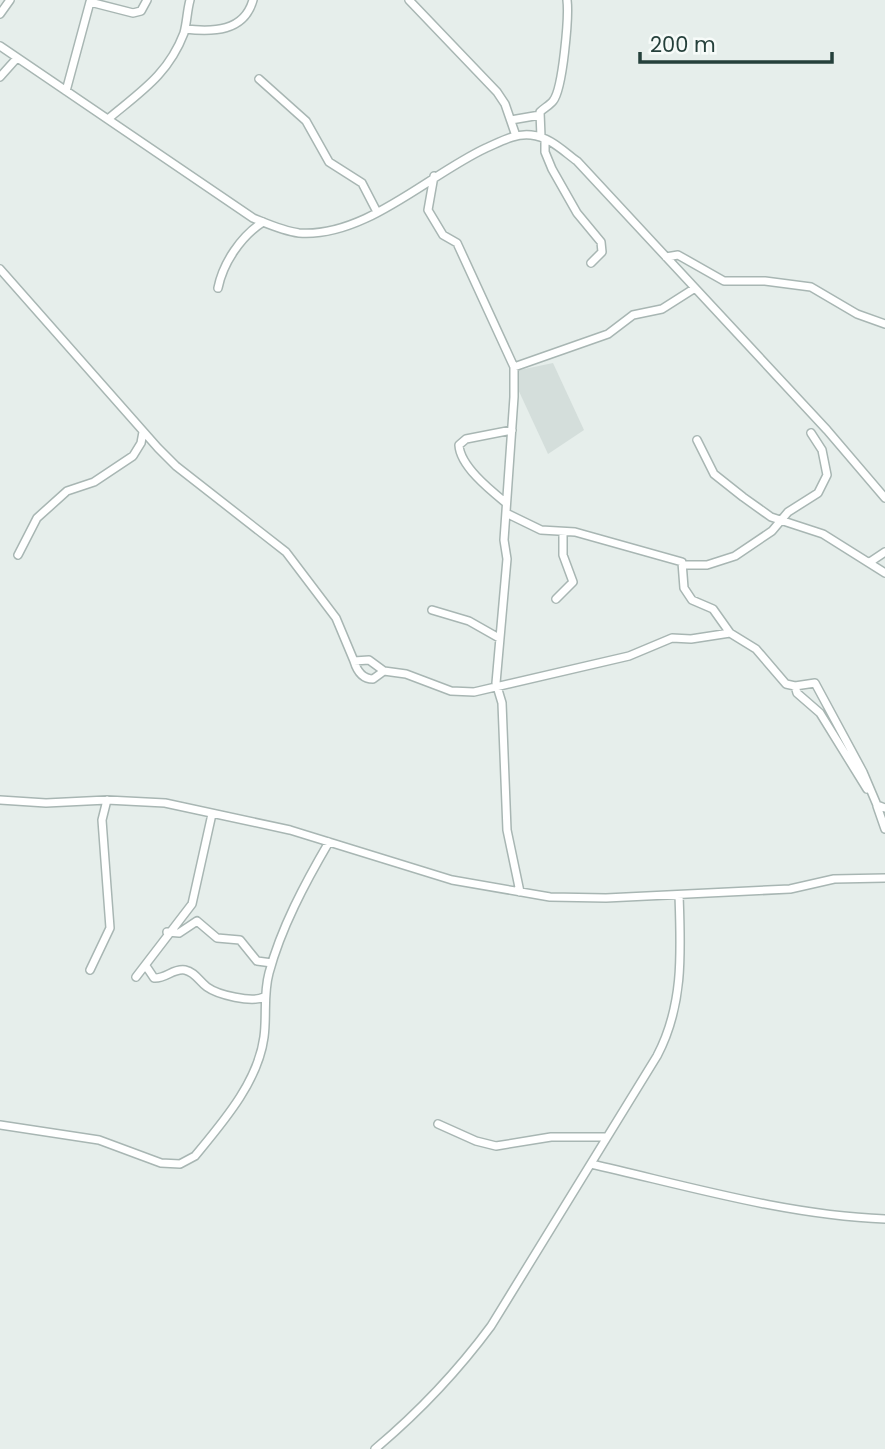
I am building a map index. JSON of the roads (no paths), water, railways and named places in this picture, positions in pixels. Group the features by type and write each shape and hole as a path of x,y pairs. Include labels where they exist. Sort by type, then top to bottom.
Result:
{"street":[{"path":"0,14 10,0"},
{"path":"65,91 88,4 92,0 133,13 141,11 147,0"},
{"path":"108,120 153,84 185,29 190,0"},
{"path":"185,29 208,31 232,26 250,10 253,0"},
{"path":"409,0 498,92 516,136"},
{"path":"511,120 540,115 556,98 568,24 567,0"},
{"path":"0,46 192,179 263,222 298,233 325,233 377,212 434,176 516,136 543,138 577,161 885,498"},
{"path":"0,77 17,58"},
{"path":"259,79 306,121 330,162 362,183 377,212"},
{"path":"540,115 545,152 552,169 577,213 601,242 602,252 591,263"},
{"path":"434,176 428,209 443,235 457,243 514,367 506,503 508,514 504,540 507,559 496,689 502,702 508,830 520,892"},
{"path":"218,288 224,266 252,229 263,222"},
{"path":"666,257 677,255 724,281 765,281 811,287 857,314 885,324"},
{"path":"0,269 176,466 286,552 336,618 358,672 365,678 373,679 384,671"},
{"path":"514,367 608,334 633,315 662,309 695,288"},
{"path":"506,503 480,479 460,452 459,444 466,439 512,430"},
{"path":"18,555 37,518 67,491 94,482 133,456 138,450 143,432"},
{"path":"508,514 541,530 575,532 678,560 684,565 707,565 729,559 766,536 780,521 818,494 827,480 821,450 811,433"},
{"path":"697,440 720,480 780,521 824,534 885,573"},
{"path":"556,599 573,582 563,555 563,533"},
{"path":"870,562 885,552"},
{"path":"684,565 688,595 696,603 713,609 730,633 756,649 786,684 795,686 813,681 817,685 872,795"},
{"path":"432,610 469,621 499,638"},
{"path":"354,661 369,660 384,671 406,674 459,692 496,689 511,683 629,656 672,638 691,639 730,633"},
{"path":"498,666 511,683"},
{"path":"795,686 797,693 820,713 881,807 885,829"},
{"path":"0,800 46,803 152,801 271,825 436,876 520,892 606,898 790,889 834,879 885,878"},
{"path":"89,970 110,928 102,820 107,800"},
{"path":"136,977 167,932 192,904 212,814"},
{"path":"0,1125 99,1140 161,1163 180,1164 195,1156 254,1073 264,1036 264,998 272,963 307,881 329,842"},
{"path":"374,1449 421,1408 466,1359 508,1301 657,1056 674,1016 680,973 679,895"},
{"path":"167,932 178,933 197,921 217,938 240,940 257,961 272,963"},
{"path":"146,966 154,978 186,970 221,993 252,1002 264,998"},
{"path":"438,1124 476,1141 496,1146 551,1137 607,1137"},
{"path":"591,1164 771,1206 885,1219"}]}
